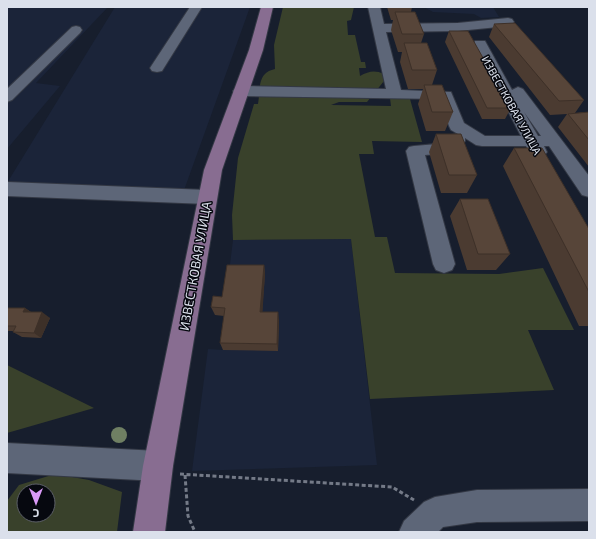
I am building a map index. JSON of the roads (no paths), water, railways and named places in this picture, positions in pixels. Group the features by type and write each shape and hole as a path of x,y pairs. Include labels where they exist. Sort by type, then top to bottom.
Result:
{"main road":[{"name":"ИЗВЕСТКОВАЯ УЛИЦА","path":"149,532 168,470 207,197 214,170 256,50 267,7"}],"street":[{"path":"157,68 196,7"},
{"path":"374,7 395,94"},
{"path":"380,28 458,27 508,22"},
{"path":"7,97 76,30"},
{"name":"ИЗВЕСТКОВАЯ УЛИЦА","path":"547,168 480,44 484,45 589,190"},
{"path":"241,91 446,95 457,126 457,141 446,147 415,151 444,264"},
{"path":"457,126 482,141 554,141"},
{"path":"7,189 207,197"},
{"path":"7,458 168,470"},
{"path":"425,522 477,506 589,505"}]}
